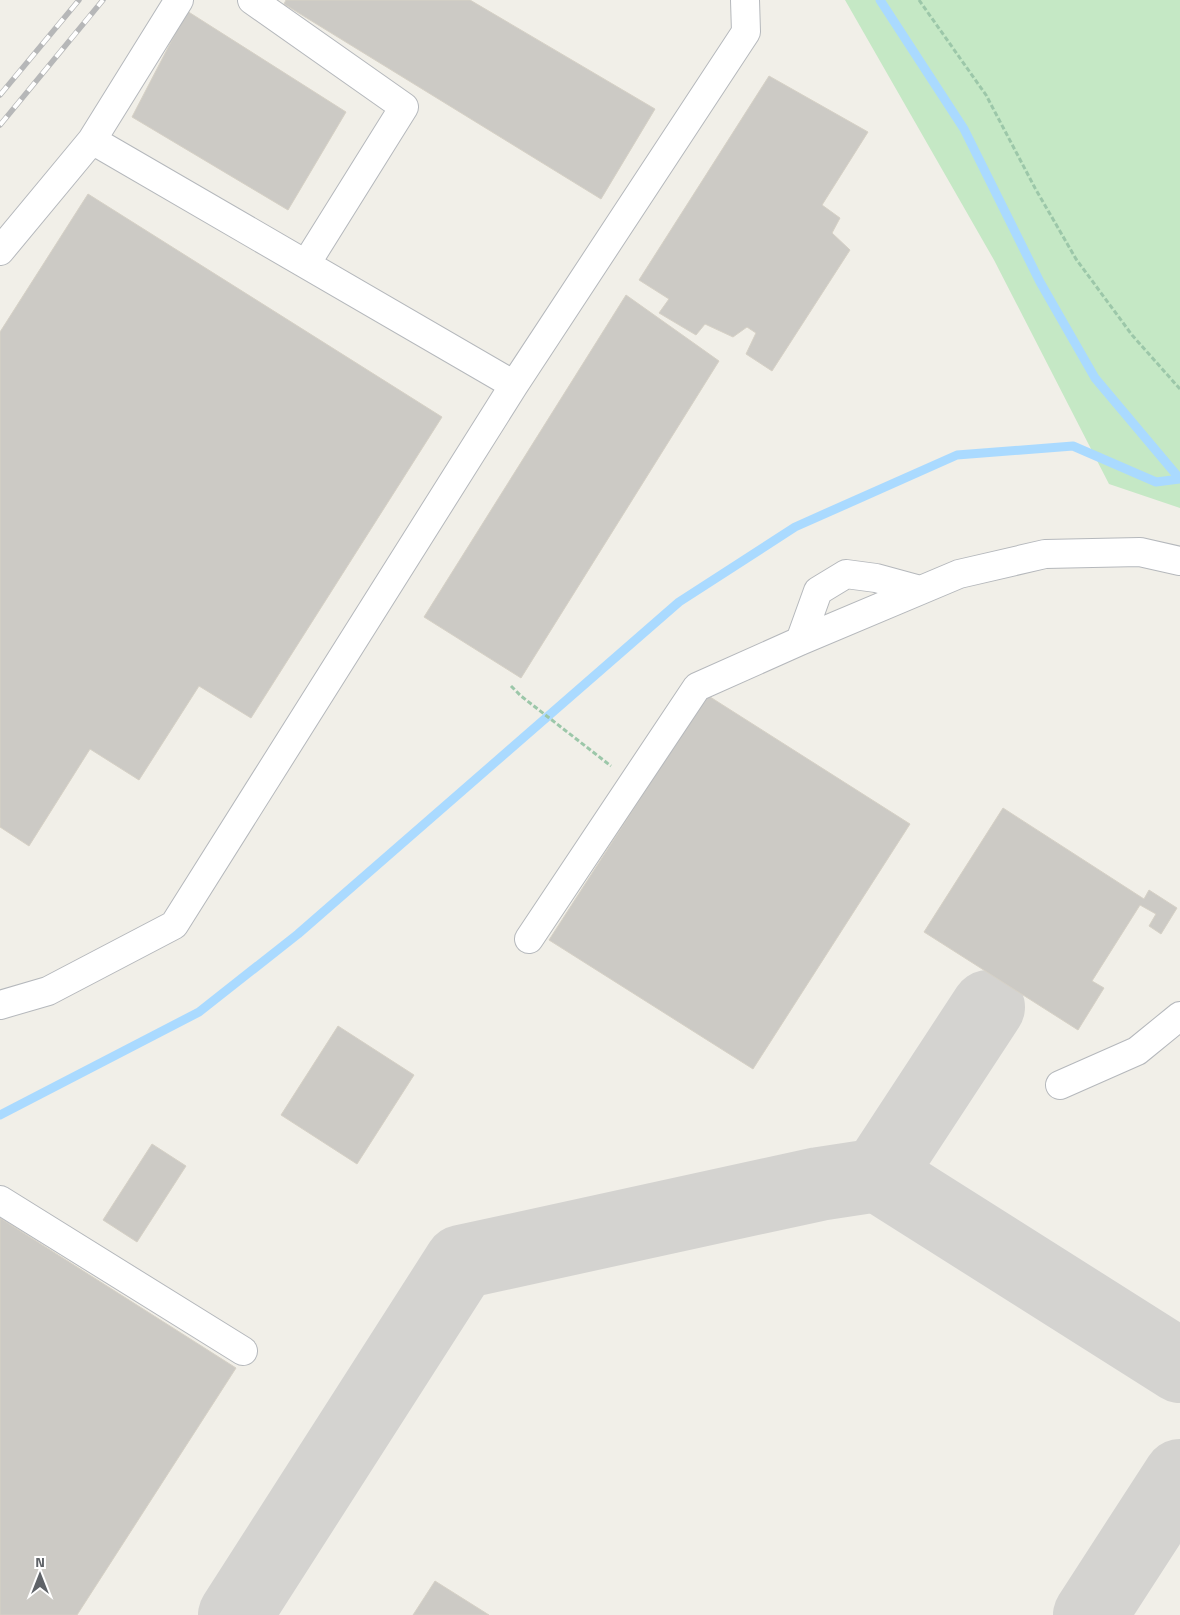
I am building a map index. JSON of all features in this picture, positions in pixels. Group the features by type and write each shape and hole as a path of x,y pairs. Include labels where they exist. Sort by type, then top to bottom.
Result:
{"street":[{"path":"0,251 92,140 179,0"},
{"path":"252,0 404,107 306,264"},
{"path":"0,1005 48,991 174,925 514,385 746,32 745,0"},
{"path":"92,140 514,385"},
{"path":"529,939 697,686 960,574 1045,554 1140,552 1180,561"},
{"path":"800,641 818,591 846,574 876,578 920,590"},
{"path":"1060,1085 1137,1051 1180,1016"},
{"path":"0,1200 243,1351"}],"path":[{"path":"918,0 986,95 1034,188 1076,259 1132,335 1180,389"},
{"path":"511,686 521,696 633,783"}],"green space":[{"path":"845,0 1180,0 1180,508 1109,484 994,260"}],"building":[{"path":"286,0 470,0 655,109 601,199 284,4"},
{"path":"187,11 346,112 288,210 132,117"},
{"path":"769,76 868,132 822,205 840,218 832,233 850,250 772,371 746,354 756,333 747,327 733,337 705,324 696,335 659,313 669,299 639,280"},
{"path":"88,194 442,417 251,718 199,686 139,780 90,749 29,846 0,827 0,332"},
{"path":"626,295 719,361 521,678 424,617"},
{"path":"707,695 910,824 753,1069 549,940"},
{"path":"1003,808 1144,899 1149,890 1177,908 1161,934 1149,926 1156,914 1140,905 1092,981 1104,988 1078,1030 924,932"},
{"path":"338,1026 414,1075 357,1164 281,1115"},
{"path":"152,1144 186,1166 137,1242 103,1220"},
{"path":"0,1218 236,1368 77,1615 0,1615"},
{"path":"435,1581 489,1615 413,1615"}],"waterway":[{"path":"880,0 964,129 1040,282 1095,378 1180,479"},
{"path":"0,1115 199,1012 298,934 679,602 795,527 957,455 1073,446 1156,482 1180,479"}],"taxiway":[{"path":"988,1007 878,1175 1180,1366"},
{"path":"235,1615 461,1262 819,1184 878,1175"},
{"path":"1090,1615 1180,1476"}],"railway":[{"path":"0,95 79,0"},
{"path":"0,125 103,0"}]}
